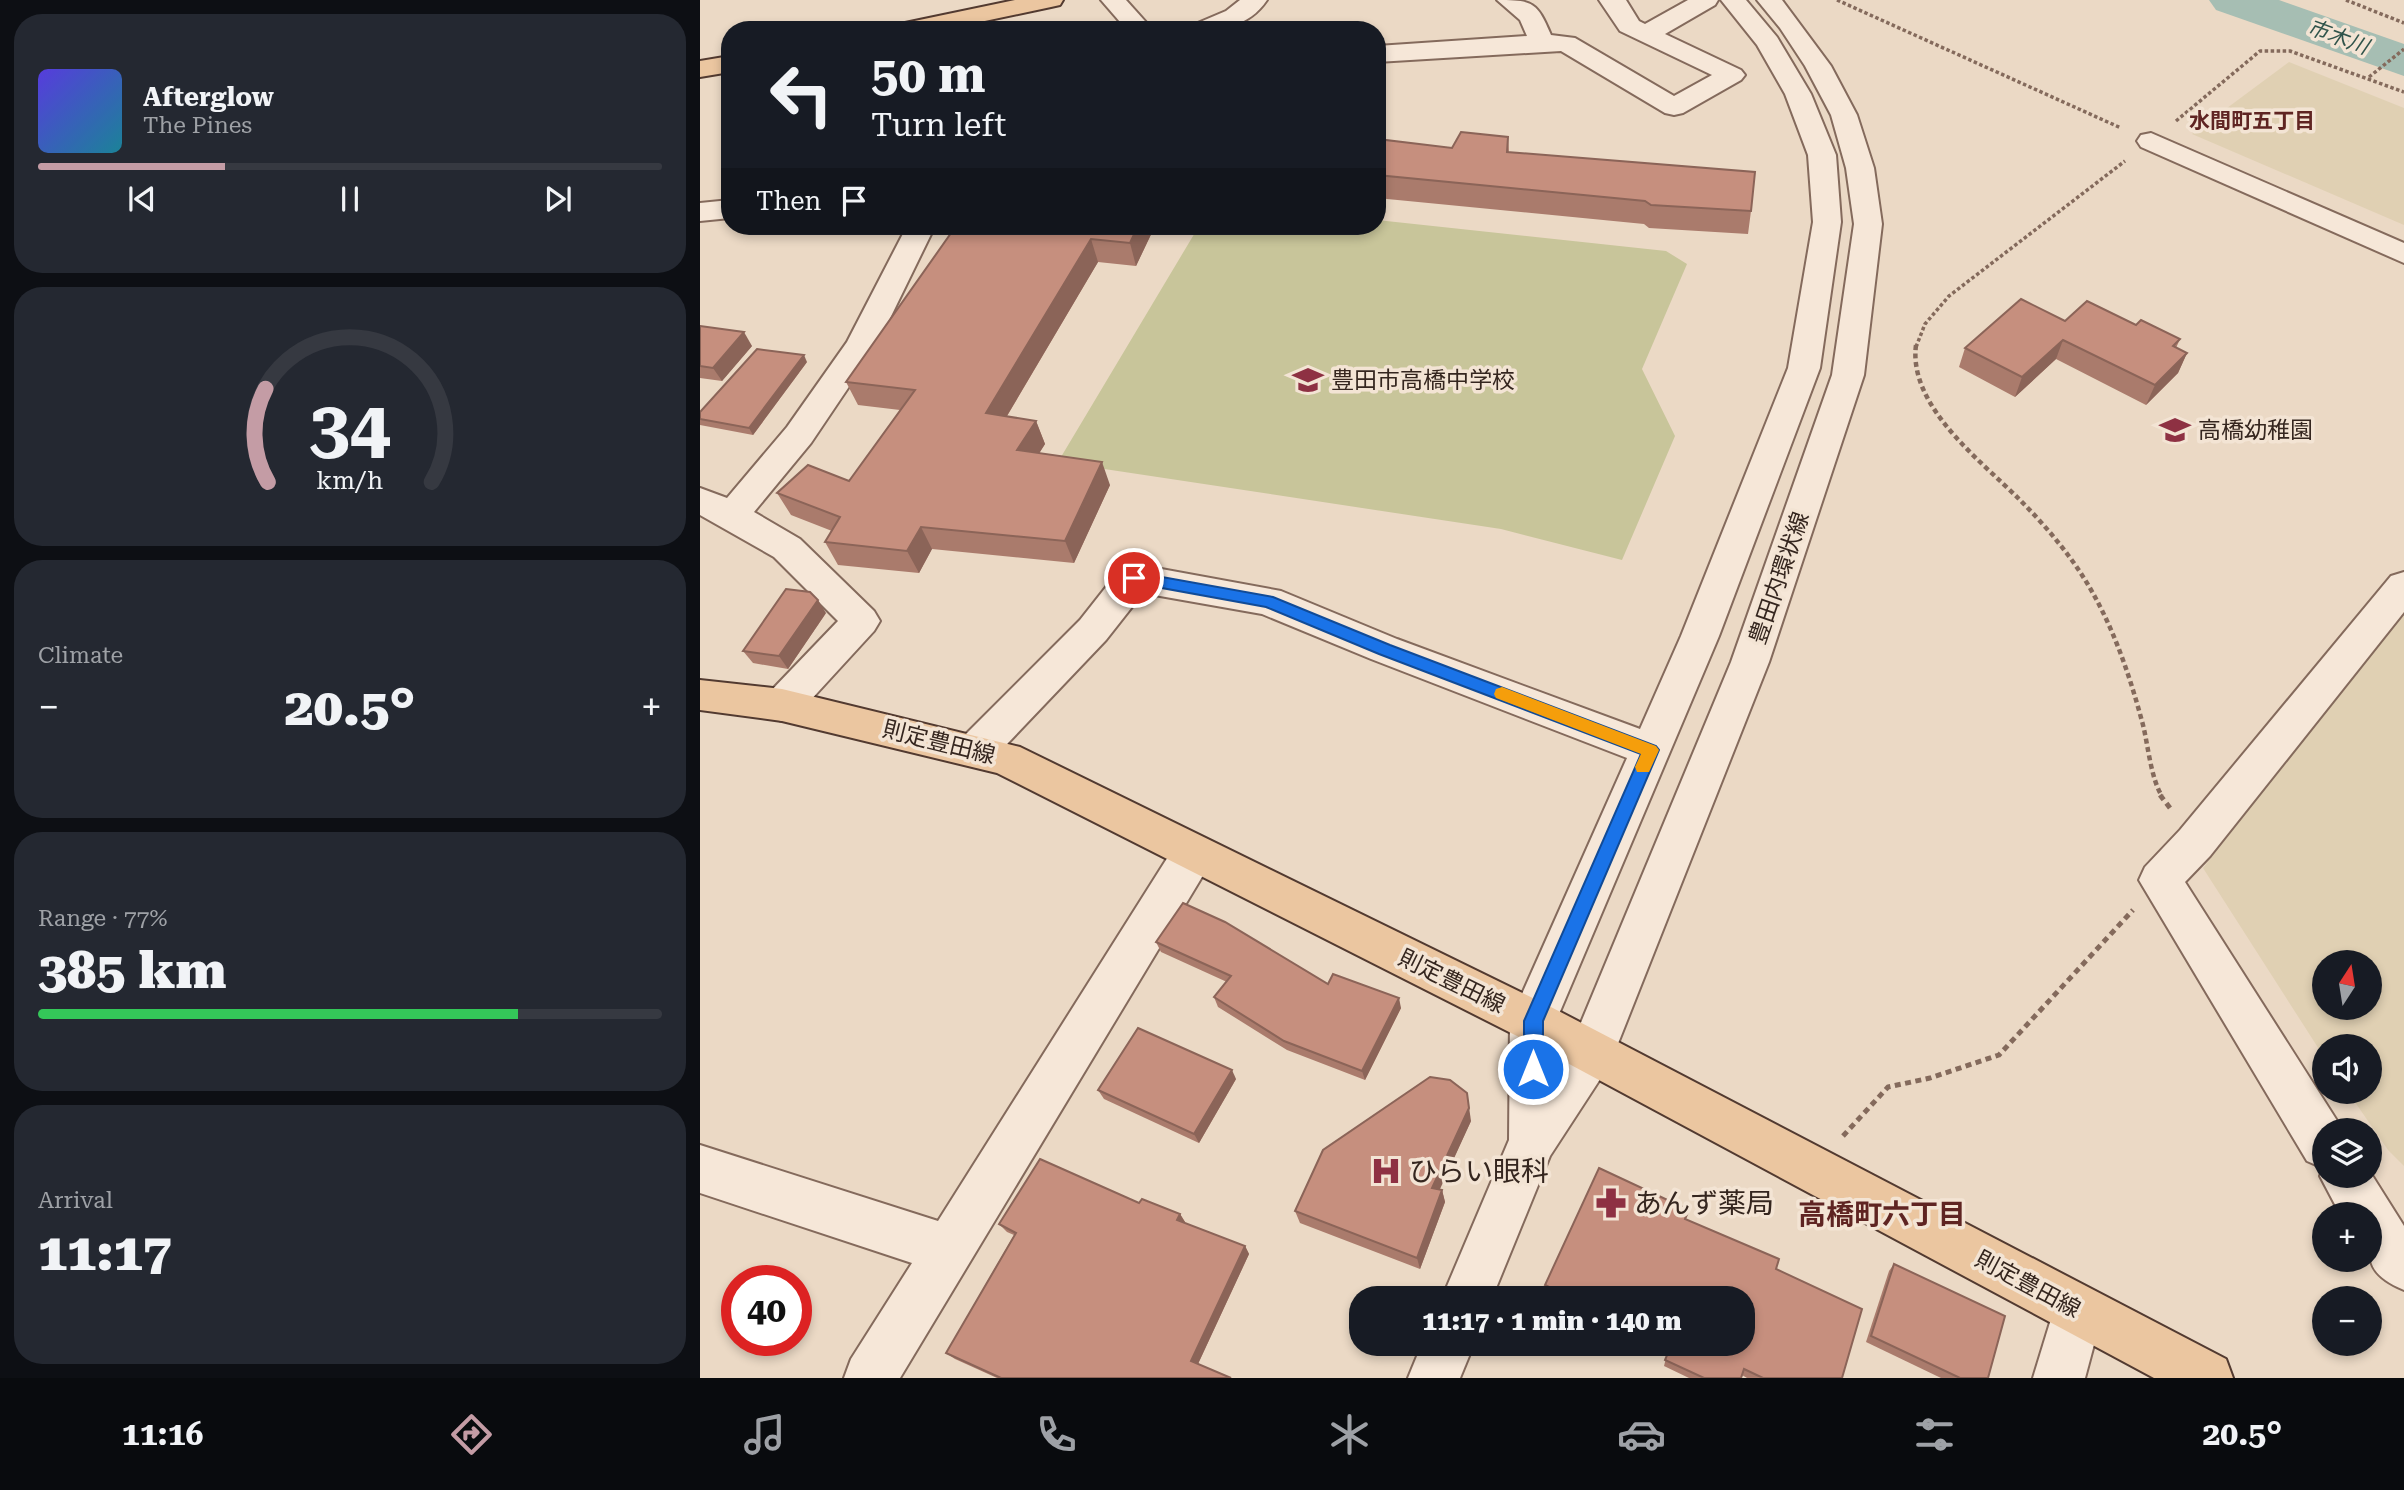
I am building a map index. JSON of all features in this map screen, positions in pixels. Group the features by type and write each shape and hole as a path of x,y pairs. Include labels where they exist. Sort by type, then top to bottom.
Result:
{"main road":[{"path":"949,21 1051,0"},
{"path":"700,69 721,66"},
{"name":"則定豊田線","path":"700,695 782,705 1006,759 1592,1051 2207,1378"}],"street":[{"path":"1113,0 1133,21"},
{"path":"1223,21 1235,16 1255,0"},
{"path":"1509,0 1531,16 1542,43"},
{"path":"1386,53 1566,43 1674,107 1732,75 1629,26 1618,5 1611,0"},
{"path":"1646,34 1706,0"},
{"name":"豊田内環状線","path":"1533,1140 1533,1021 1700,636 1804,368 1827,222 1822,155 1798,94 1769,42 1733,0"},
{"name":"豊田内環状線","path":"1472,1286 1533,1140 1592,1051 1750,662 1848,375 1868,224 1860,168 1844,115 1818,66 1789,23 1769,0"},
{"path":"2151,141 2404,254"},
{"path":"700,212 721,210"},
{"path":"782,705 861,621 793,553 716,508 799,435 861,345 916,235"},
{"path":"975,751 1093,630 1134,578 1268,601 1384,649 1651,750"},
{"path":"2312,1125 2161,880 2404,586"},
{"path":"870,1378 1193,854"},
{"path":"700,1169 949,1250"},
{"path":"2382,1237 2404,1265"},
{"path":"2059,1378 2077,1311"},
{"path":"1434,1378 1443,1356"}],"path":[{"path":"1837,0 2151,141"},
{"path":"2346,0 2404,23"},
{"path":"2369,78 2404,49"},
{"path":"2195,842 2159,793 2117,642 2079,570 2023,503 1950,429 1931,405 1918,381 1916,341 1923,326 1956,290 2151,141 2259,51 2290,51 2404,92"},
{"path":"1812,1170 1888,1087 1930,1079 1999,1055 2161,880"}],"shaded area":[{"path":"2289,62 2404,108 2404,225 2192,134"},
{"path":"1386,221 1666,251 1687,264 1642,369 1675,436 1622,560 1501,529 1058,462 1194,235 1386,235"},
{"path":"2404,612 2404,1166 2382,1141 2382,1118 2366,1118 2356,1104 2382,1104 2382,1034 2312,1034 2312,1038 2203,868"}],"building":[{"path":"1461,132 1508,137 1507,152 1755,172 1751,211 1651,205 1645,201 1386,176 1386,140 1452,148"},
{"path":"950,235 1134,235 1130,243 1091,239 986,413 1036,421 1017,450 1102,462 1065,541 921,527 907,551 825,542 840,517 777,493 808,465 849,481 915,390 846,382"},
{"path":"2021,299 2065,321 2087,301 2136,325 2141,320 2180,339 2173,346 2187,353 2155,385 2063,340 2022,377 1965,348"},
{"path":"700,326 744,332 713,368 700,366"},
{"path":"757,349 804,355 749,428 700,419 700,412"},
{"path":"786,589 810,592 818,600 779,656 743,651"},
{"path":"1183,903 1225,922 1328,984 1333,974 1399,998 1362,1071 1284,1041 1214,997 1231,976 1156,942"},
{"path":"1138,1028 1232,1070 1194,1134 1098,1090"},
{"name":"ひらい眼科","path":"1430,1077 1450,1080 1467,1093 1469,1108 1432,1188 1442,1190 1417,1258 1295,1211 1323,1150"},
{"path":"1040,1159 1139,1203 1142,1199 1180,1214 1177,1220 1245,1246 1191,1361 1231,1378 1001,1378 946,1353 1016,1233 999,1224"},
{"path":"1599,1168 1689,1210 1685,1219 1779,1259 1776,1269 1862,1309 1842,1378 1763,1378 1744,1369 1741,1378 1704,1378 1665,1360 1667,1356 1755,1356 1755,1286 1545,1285"},
{"path":"1894,1264 2005,1316 1988,1378 1960,1378 1871,1336"}],"waterway":[{"name":"市木川","path":"2233,0 2404,61"}],"slow traffic":[{"path":"1502,694 1651,750 1643,767"}],"place":[{"name":"豊田市高橋中学校","path":"1308,380"},
{"name":"高橋幼稚園","path":"2175,430"},
{"name":"ひらい眼科","path":"1386,1171"},
{"name":"あんず薬局","path":"1611,1203"}],"district":[{"name":"水間町五丁目","path":"2252,121"},
{"name":"高橋町六丁目","path":"1882,1214"}],"route":[{"path":"1134,578 1268,601 1384,649 1651,750 1533,1021 1533,1069"}]}
